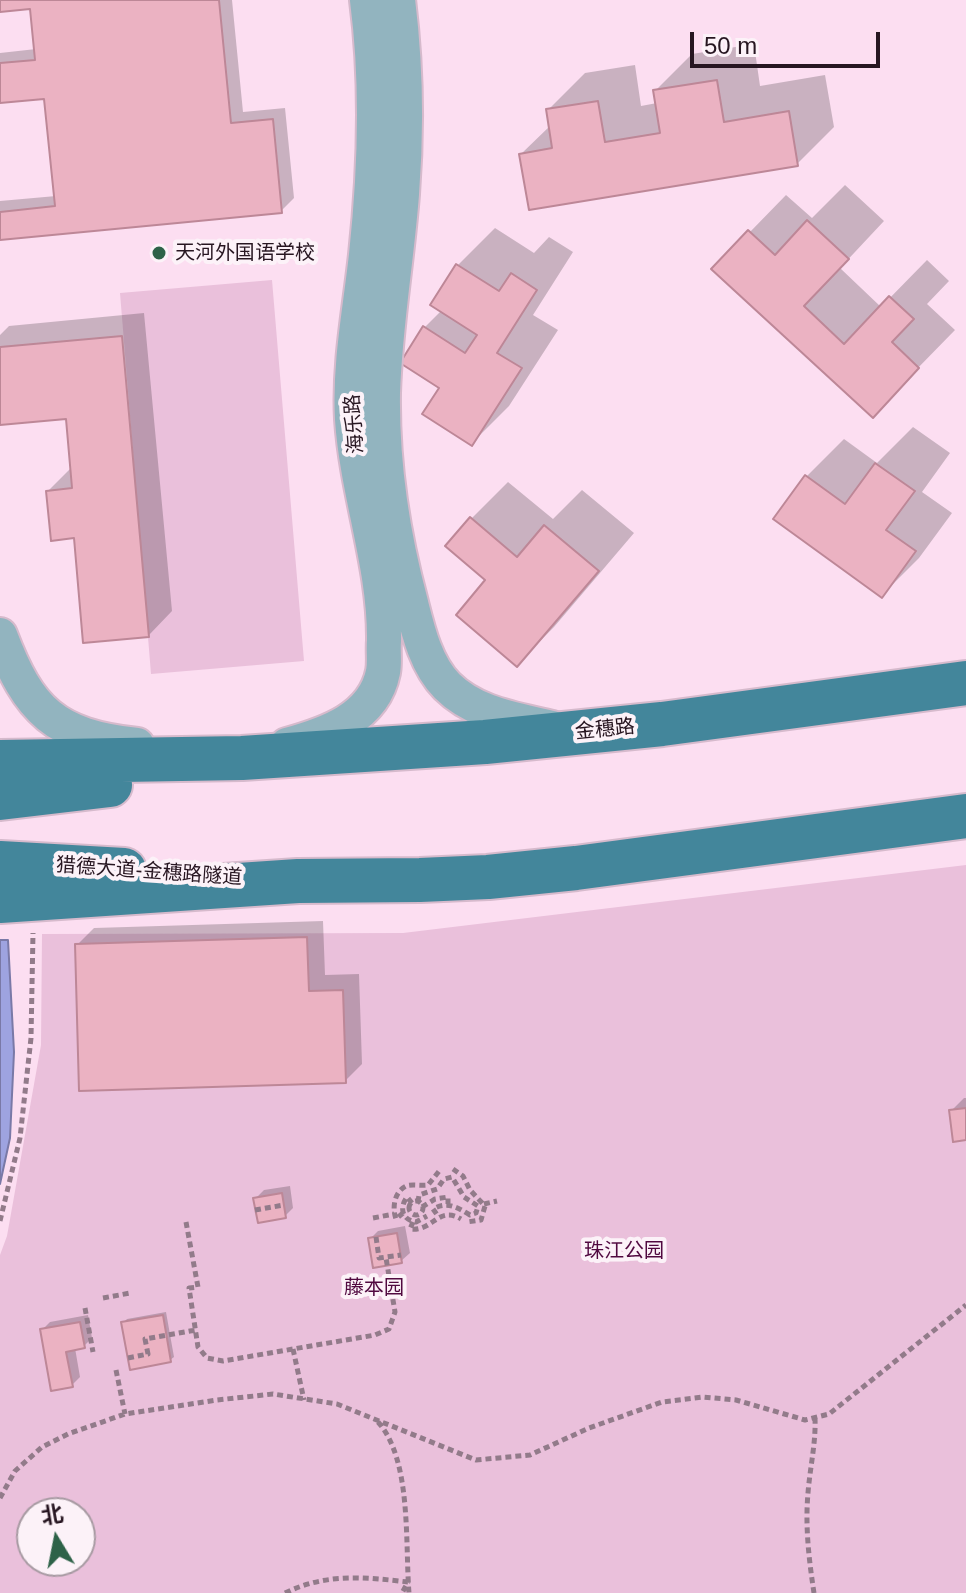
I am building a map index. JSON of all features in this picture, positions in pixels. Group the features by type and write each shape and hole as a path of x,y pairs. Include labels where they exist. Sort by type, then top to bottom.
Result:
{"main road":[{"name":"金穗路","path":"242,758 576,733 966,683"},
{"path":"0,762 242,758"},
{"path":"0,798 113,784 242,758"},
{"name":"猎德大道-金穗路隧道","path":"10,885 420,880 576,868 966,816"}],"street":[{"name":"海乐路","path":"242,758 305,740 359,714 374,697 383,672 382,589 352,420 354,349 366,256 372,157 371,33 367,0"},
{"name":"海乐路","path":"398,0 403,43 404,141 383,396 388,480 405,584 427,655 444,683 461,699 484,711 576,733"},
{"path":"0,635 23,686 36,705 72,732 101,741 242,758"}],"path":[{"path":"0,1221 20,1138 31,1038 31,962 10,885"},
{"path":"413,1222 410,1229 423,1229 438,1216 452,1214 467,1222 481,1220 484,1204 453,1169"},
{"path":"403,1213 396,1219 396,1198 405,1187 428,1185 440,1170"},
{"path":"418,1204 419,1195 431,1192 452,1177 464,1197 478,1206 476,1213 470,1215 448,1204 433,1209 438,1216"},
{"path":"457,1182 464,1178"},
{"path":"428,1185 431,1192"},
{"path":"427,1216 420,1222 413,1222 403,1213 402,1204 407,1197 418,1204 448,1197 448,1204"},
{"path":"484,1204 497,1201"},
{"path":"255,1210 284,1205"},
{"path":"373,1218 394,1214"},
{"path":"467,1222 470,1215"},
{"path":"186,1222 198,1287 189,1288 198,1347 207,1358 223,1361 375,1335 389,1329 395,1312 386,1258"},
{"path":"376,1237 379,1258 401,1255"},
{"path":"103,1298 130,1293"},
{"path":"0,1498 15,1471 42,1447 100,1421 164,1407 273,1394 337,1404 476,1460 530,1455 589,1428 662,1402 703,1397 736,1400 805,1420 829,1414 966,1305"},
{"path":"85,1308 93,1352"},
{"path":"128,1358 148,1354 145,1339 196,1330"},
{"path":"293,1349 304,1400"},
{"path":"116,1370 125,1414"},
{"path":"375,1418 383,1428 400,1470 406,1504 409,1593"},
{"path":"814,1593 807,1547 808,1492 816,1437 815,1418"},
{"path":"285,1593 301,1585 349,1576 408,1582"},
{"path":"402,1593 408,1582"}],"green space":[{"path":"272,280 304,661 151,674 120,293"},
{"name":"珠江公园","path":"966,865 966,1593 0,1593 0,1255 7,1236 41,1045 42,934 403,933"}],"water":[{"path":"0,940 8,940 14,1052 10,1138 0,1184"}],"building":[{"path":"0,0 219,0 231,123 273,119 282,213 0,240 0,212 55,206 44,99 0,103 0,63 35,60 30,9 0,12"},
{"path":"717,80 724,122 789,111 798,166 529,210 519,154 552,148 546,109 598,101 605,142 660,133 653,90"},
{"path":"807,220 849,259 804,306 844,344 889,296 914,319 892,342 919,368 873,418 711,269 748,230 775,255"},
{"path":"456,264 499,291 511,273 537,290 497,353 522,368 472,446 422,414 439,388 400,363 423,326 465,353 477,335 430,305"},
{"path":"122,336 149,637 83,643 74,538 51,541 46,491 72,488 66,419 0,425 0,347"},
{"path":"875,463 915,491 886,530 916,551 882,598 773,519 805,475 845,504"},
{"path":"470,517 517,557 544,525 599,571 517,667 456,615 485,580 445,546"},
{"path":"307,937 309,991 343,990 346,1083 79,1091 75,944"},
{"path":"966,1108 966,1140 953,1142 949,1110"},
{"path":"282,1193 286,1218 258,1223 253,1198"},
{"path":"397,1233 402,1263 373,1268 368,1238"},
{"path":"163,1315 171,1362 130,1370 121,1322"},
{"path":"80,1322 85,1348 66,1352 73,1387 51,1391 40,1329"}],"place":[{"name":"天河外国语学校","path":"159,253"}],"park label":[{"name":"藤本园","path":"374,1288"}]}
